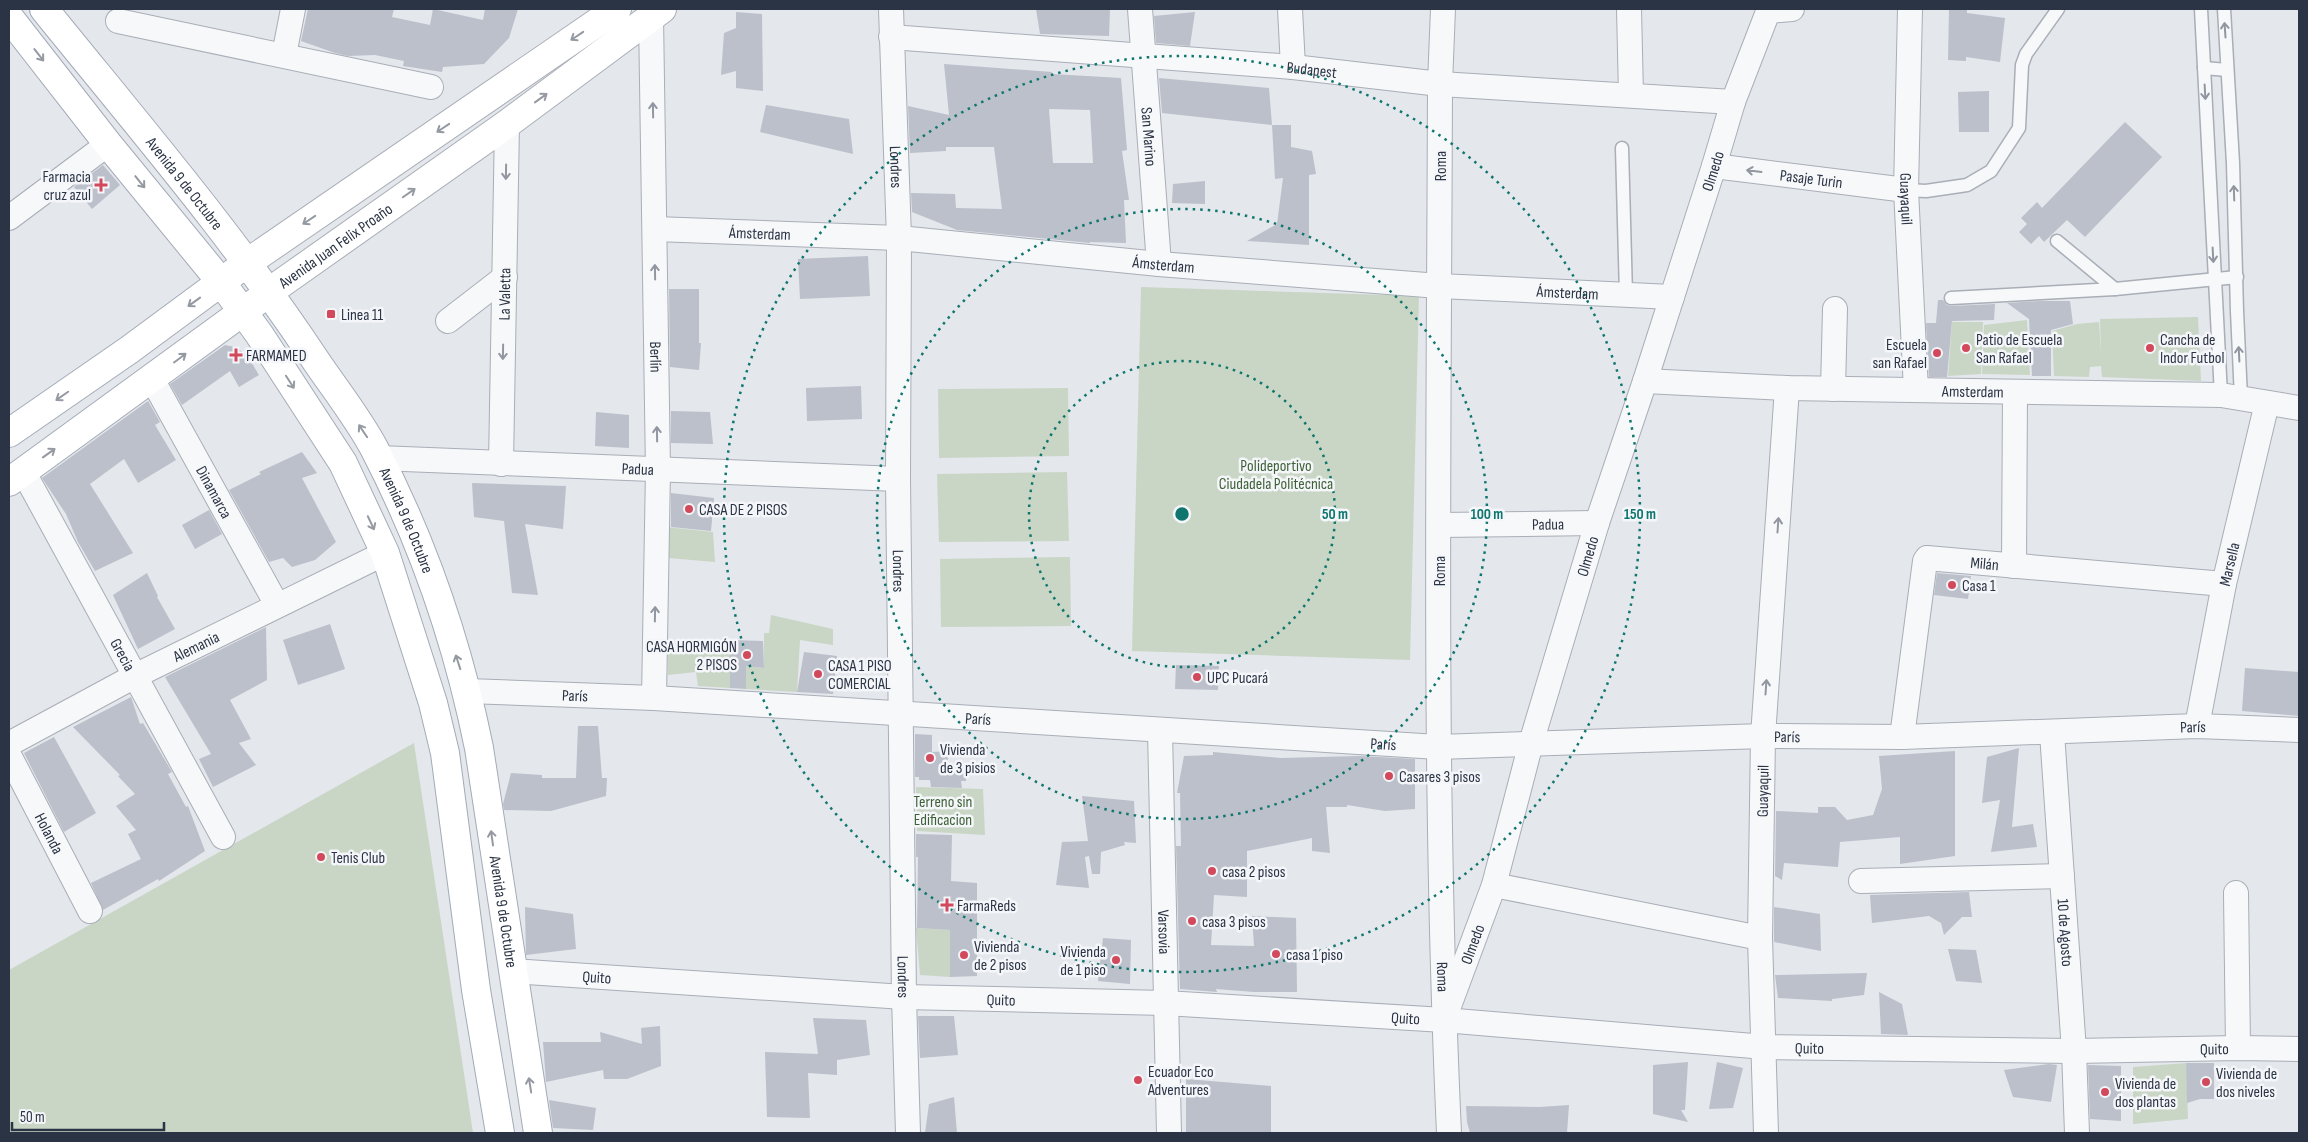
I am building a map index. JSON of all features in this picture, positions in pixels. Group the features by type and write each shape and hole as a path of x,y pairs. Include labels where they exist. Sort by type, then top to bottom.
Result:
{"main road":[{"name":"Avenida 9 de Octubre","path":"44,9 269,292 373,446 418,540 468,691 479,748 538,1133"},
{"path":"9,433 129,350 247,263 617,9"},
{"name":"Avenida Juan Felix Proaño","path":"16,477 269,292 507,124 657,13"},
{"name":"Avenida 9 de Octubre","path":"9,17 108,144 221,282 259,334 343,463 385,553 433,703 445,754 476,990 500,1133"}],"street":[{"path":"284,55 293,9"},
{"name":"Londres","path":"891,9 899,238 898,479 904,997 908,1133"},
{"name":"San Marino","path":"1140,9 1158,264"},
{"path":"1290,9 1293,67"},
{"name":"Roma","path":"1443,9 1440,84 1438,747 1444,1020 1449,1133"},
{"path":"1629,9 1631,95"},
{"path":"1769,10 1792,9"},
{"name":"Olmedo","path":"1444,1020 1494,885 1530,743 1596,523 1645,381 1733,102 1769,10"},
{"name":"Guayaquil","path":"1906,11 1910,104 1906,190 1916,390"},
{"name":"Berlín","path":"654,698 658,470 655,229 657,13"},
{"path":"118,21 431,87"},
{"name":"Budapest","path":"891,37 1293,67 1440,84 1733,102"},
{"name":"La Valetta","path":"501,464 507,124"},
{"path":"9,218 108,144"},
{"name":"Pasaje Turin","path":"1714,166 1906,190"},
{"name":"Ámsterdam","path":"655,229 899,238 1158,264 1440,286 1672,297"},
{"path":"448,321 505,277"},
{"path":"1833,388 1835,309"},
{"name":"Dinamarca","path":"152,379 277,605"},
{"name":"Amsterdam","path":"1645,381 1787,388 2231,396 2299,408"},
{"name":"Guayaquil","path":"1766,1133 1760,938 1763,736 1787,388"},
{"path":"2014,566 2015,392"},
{"name":"Marsella","path":"2197,726 2224,584 2267,403"},
{"name":"Padua","path":"378,458 898,479"},
{"name":"Grecia","path":"16,477 135,676 223,837"},
{"name":"Padua","path":"1439,525 1596,523"},
{"name":"Alemania","path":"9,744 135,676 385,553"},
{"name":"Milán","path":"1902,737 1925,561 1929,557 2224,584"},
{"name":"París","path":"468,691 654,698 901,715 1438,747 1763,736 1902,737 2052,733 2197,726 2299,730"},
{"name":"Varsovia","path":"1160,731 1169,1133"},
{"name":"10 de Agosto","path":"2052,733 2074,1051 2077,1133"},
{"name":"Holanda","path":"9,755 90,911"},
{"path":"1861,881 2062,876"},
{"path":"1494,885 1760,938"},
{"path":"2236,894 2238,1048"},
{"name":"Quito","path":"512,972 904,997 1165,1004 1444,1020 1764,1047 2074,1051 2238,1048 2299,1049"}],"lane":[{"path":"1906,190 1926,191 1967,185 1990,171 2018,128 2022,65 2024,60 2058,9"},
{"path":"2201,9 2214,279 2231,396"},
{"path":"2224,9 2237,276 2237,311 2231,396"},
{"path":"2204,68 2228,70"},
{"path":"1622,148 1626,295"},
{"path":"2057,241 2115,289"},
{"path":"1951,298 2115,289 2237,276"}],"green space":[{"name":"Polideportivo Ciudadela Politécnica","path":"1141,287 1419,296 1410,660 1132,651"},
{"name":"Cancha de Indor Futbol","path":"2198,317 2201,381 2102,377 2101,366 2090,367 2089,377 2054,376 2052,331 2077,324 2099,322 2101,354 2100,319"},
{"path":"2027,320 2030,375 1982,374 1984,325"},
{"name":"Patio de Escuela San Rafael","path":"1952,322 1983,322 1981,374 1948,376"},
{"path":"1068,388 1069,456 939,458 938,389"},
{"path":"1067,472 1069,541 939,542 937,474"},
{"path":"666,527 713,532 715,562 668,558"},
{"path":"1070,557 1071,626 941,627 940,559"},
{"path":"771,615 833,629 833,645 800,640 797,692 746,689 746,666 764,668 764,633 769,633"},
{"path":"668,643 730,643 730,688 698,686 696,672 668,675"},
{"name":"Tenis Club","path":"414,743 473,1133 9,1133 9,970"},
{"name":"Terreno sin Edificacion","path":"916,787 983,789 985,835 917,831"},
{"path":"916,928 950,930 950,977 920,975"},
{"path":"2186,1063 2188,1119 2133,1124 2133,1067"}],"building":[{"path":"308,9 394,9 392,17 430,25 433,9 483,20 485,9 518,9 509,38 484,64 443,67 442,72 403,66 404,61 375,55 348,56 301,41"},
{"path":"1036,9 1110,10 1109,36 1040,34"},
{"path":"1949,9 1967,9 1967,13 2005,18 2000,62 1966,57 1966,61 1948,60"},
{"path":"736,12 762,14 763,91 736,88 736,71 721,75 724,33 736,28"},
{"path":"1195,12 1190,46 1156,43 1154,16"},
{"path":"944,64 1121,78 1127,150 1122,151 1129,200 1124,200 1126,243 1090,243 957,230 912,212 911,193 955,194 956,208 1002,209 994,147 946,147 946,151 910,153 908,106 949,115","holes":["1049,109 1090,110 1093,163 1053,163"]},
{"path":"1159,78 1269,88 1272,125 1162,113"},
{"path":"1989,91 1989,132 1959,132 1958,92"},
{"path":"766,105 849,119 853,154 760,132"},
{"path":"2125,122 2162,157 2085,237 2067,220 2044,242 2039,236 2031,244 2019,232 2027,224 2021,218 2037,202 2042,208"},
{"path":"1272,125 1291,125 1291,147 1312,151 1316,174 1309,175 1309,245 1247,241 1277,224 1283,178 1275,179"},
{"path":"103,165 120,185 92,209 74,187"},
{"path":"1205,181 1205,204 1172,203 1173,184"},
{"path":"868,256 870,296 800,299 798,259"},
{"path":"669,289 699,289 699,343 701,343 699,370 670,367"},
{"path":"1938,300 1943,300 1947,305 1951,306 1995,304 1994,320 1952,321 1947,377 1929,377 1926,323 1936,323"},
{"path":"2070,301 2073,324 2051,330 2051,376 2032,376 2029,319 2007,303"},
{"path":"225,345 235,347 247,355 259,375 239,387 230,371 182,405 170,384"},
{"path":"861,386 862,419 807,421 806,388"},
{"path":"148,401 160,422 155,425 176,460 138,483 124,459 90,484 133,553 95,571 78,542 66,514 42,478"},
{"path":"671,411 710,412 713,444 671,443"},
{"path":"596,412 629,415 629,448 595,446"},
{"path":"302,452 317,473 302,478 336,542 315,560 292,567 283,558 269,562 229,490 261,474 259,472"},
{"path":"472,483 566,486 563,529 525,524 538,595 512,593 504,521 474,517"},
{"name":"CASA DE 2 PISOS","path":"671,493 714,498 711,531 671,527"},
{"path":"209,510 222,534 195,549 182,525"},
{"path":"147,573 157,597 175,629 138,649 113,595"},
{"name":"Casa 1","path":"1937,573 1971,576 1968,599 1934,595"},
{"path":"330,624 345,669 298,685 283,640"},
{"path":"266,627 267,680 230,700 251,739 239,743 256,765 213,787 199,759 211,754 165,677"},
{"name":"CASA HORMIGÓN 2 PISOS","path":"730,640 763,641 764,668 746,666 746,689 730,688"},
{"name":"CASA 1 PISO COMERCIAL","path":"804,652 837,656 833,694 797,692"},
{"name":"UPC Pucará","path":"1176,665 1219,666 1218,690 1175,689"},
{"path":"2245,668 2299,672 2299,716 2242,711"},
{"path":"131,697 140,724 143,723 172,772 168,774 186,807 188,806 205,851 159,881 158,879 103,910 91,883 141,859 128,834 136,830 116,806 135,794 118,776 120,775 73,727"},
{"path":"578,726 598,726 602,778 607,778 606,796 551,811 504,810 503,804 511,773 542,775 542,778 576,778"},
{"name":"Vivienda de 3 pisios","path":"915,734 932,735 932,752 949,751 947,764 967,765 966,781 961,781 962,788 931,787 930,780 919,780 919,777 915,777"},
{"path":"54,737 96,813 64,832 24,753"},
{"path":"2019,748 2012,827 2033,824 2037,847 1991,852 2000,800 1982,803 1987,757"},
{"path":"1955,751 1955,856 1900,864 1900,837 1840,842 1838,867 1784,863 1782,880 1775,876 1776,811 1818,813 1818,807 1835,807 1847,820 1873,815 1882,789 1879,756"},
{"path":"1213,752 1281,758 1360,756 1415,759 1415,809 1385,811 1347,805 1347,807 1326,807 1330,853 1312,851 1312,838 1247,851 1247,897 1214,895 1211,945 1254,946 1252,916 1296,918 1297,992 1254,992 1216,989 1217,992 1180,989 1176,846 1181,846 1180,793 1177,793 1184,756 1213,755"},
{"path":"1082,796 1134,801 1136,843 1124,842 1125,845 1101,852 1100,874 1092,874 1089,856 1085,857 1089,888 1056,885 1062,842 1088,841"},
{"path":"916,834 952,835 951,881 977,883 977,976 950,977 950,930 917,928 918,857 916,857"},
{"path":"1969,892 1972,917 1962,917 1944,935 1941,923 1929,916 1872,923 1870,895"},
{"path":"525,907 573,914 576,949 526,955"},
{"path":"1774,907 1820,914 1821,951 1774,942"},
{"name":"Vivienda de 1 piso","path":"1103,938 1131,940 1130,984 1098,981"},
{"path":"1948,949 1976,950 1982,983 1956,981"},
{"path":"1867,973 1864,995 1832,999 1832,1001 1778,998 1775,975"},
{"path":"1879,992 1902,1004 1908,1035 1881,1034"},
{"path":"918,1016 954,1016 958,1055 920,1058"},
{"path":"813,1018 866,1020 870,1055 837,1060 837,1075 808,1073 810,1118 767,1117 765,1052 818,1054"},
{"path":"660,1026 661,1066 627,1079 604,1079 603,1070 546,1082 543,1042 601,1042 600,1032 642,1044 641,1028"},
{"path":"1688,1062 1685,1110 1681,1110 1688,1122 1653,1114 1653,1065"},
{"path":"1717,1062 1743,1068 1733,1108 1709,1109"},
{"path":"2186,1063 2214,1063 2214,1099 2200,1099 2187,1103"},
{"path":"2049,1064 2057,1065 2051,1102 2013,1097 2004,1070"},
{"name":"Vivienda de dos plantas","path":"2088,1065 2121,1066 2121,1121 2090,1119"},
{"path":"1186,1079 1271,1086 1271,1133 1186,1133"},
{"path":"954,1097 957,1133 925,1133 929,1104"},
{"path":"549,1100 596,1108 593,1130 553,1128"},
{"path":"1569,1105 1567,1133 1470,1133 1467,1122 1466,1106 1540,1107"}],"place":[{"name":"Farmacia cruz azul","path":"101,185"},
{"name":"Linea 11","path":"331,314"},
{"name":"Patio de Escuela San Rafael","path":"1966,348"},
{"name":"Cancha de Indor Futbol","path":"2150,348"},
{"name":"Escuela san Rafael","path":"1937,353"},
{"name":"FARMAMED","path":"236,355"},
{"name":"CASA DE 2 PISOS","path":"689,509"},
{"name":"Casa 1","path":"1952,585"},
{"name":"CASA HORMIGÓN 2 PISOS","path":"747,655"},
{"name":"CASA 1 PISO COMERCIAL","path":"818,674"},
{"name":"UPC Pucará","path":"1197,677"},
{"name":"Vivienda de 3 pisios","path":"930,758"},
{"name":"Casares 3 pisos","path":"1389,776"},
{"name":"Tenis Club","path":"321,857"},
{"name":"casa 2 pisos","path":"1212,871"},
{"name":"FarmaReds","path":"947,905"},
{"name":"casa 3 pisos","path":"1192,921"},
{"name":"casa 1 piso","path":"1276,954"},
{"name":"Vivienda de 2 pisos","path":"964,955"},
{"name":"Vivienda de 1 piso","path":"1116,960"},
{"name":"Ecuador Eco Adventures","path":"1138,1080"},
{"name":"Vivienda de dos niveles","path":"2206,1082"},
{"name":"Vivienda de dos plantas","path":"2105,1092"}]}
